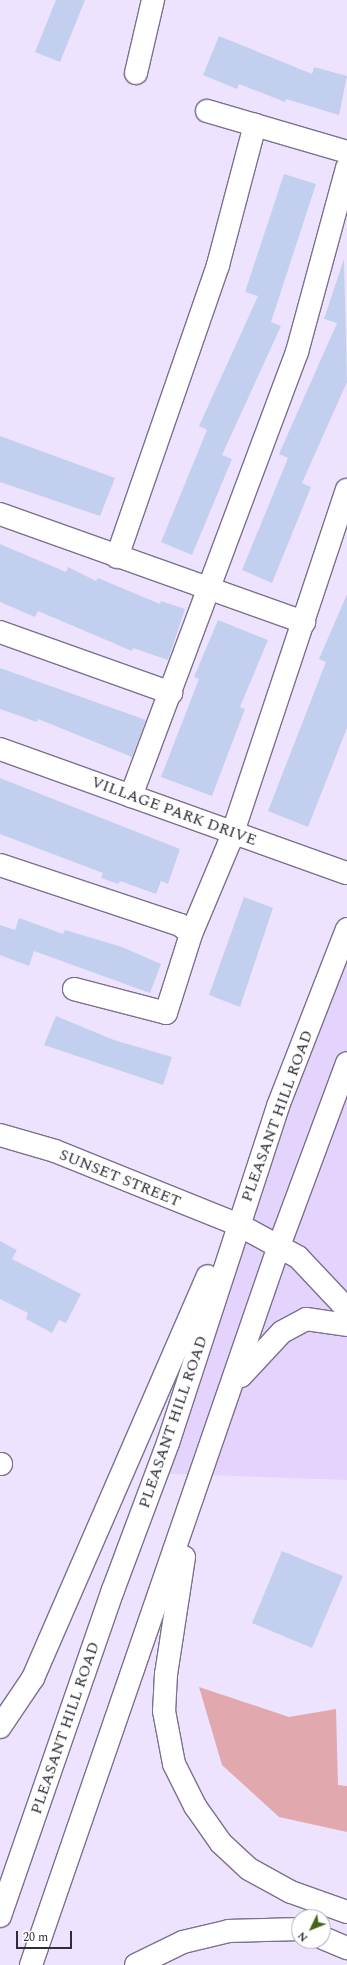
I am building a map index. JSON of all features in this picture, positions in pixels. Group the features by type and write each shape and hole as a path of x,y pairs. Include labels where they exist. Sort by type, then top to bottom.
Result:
{"main road":[{"path":"136,73 153,0"},
{"path":"207,111 347,152"},
{"path":"117,557 218,265 255,125"},
{"path":"131,796 210,591 297,352 347,168"},
{"path":"74,989 166,1013 192,934 232,833 347,490"},
{"path":"0,514 210,591 304,622"},
{"path":"0,632 171,693"},
{"name":"VILLAGE PARK DRIVE","path":"0,749 347,874"},
{"path":"0,865 180,925 192,934"},
{"name":"PLEASANT HILL ROAD","path":"0,1916 113,1590 168,1443 278,1106 347,929"},
{"path":"31,1965 279,1248 347,1063"},
{"name":"SUNSET STREET","path":"0,1135 55,1151 238,1225 298,1257 347,1309"},
{"path":"0,1727 33,1678 216,1255 238,1225"},
{"path":"230,1392 253,1359 282,1332 306,1319 347,1325"},
{"path":"192,1503 166,1674 164,1711 174,1764 195,1806 221,1843 250,1869 291,1892 347,1912"},
{"path":"136,1965 183,1942 229,1931 291,1929"},
{"path":"331,1936 347,1939"},
{"path":"331,1941 347,1948"}],"shaded area":[{"path":"347,952 347,1480 144,1473 259,1180"},
{"path":"199,1687 289,1717 336,1709 338,1785 347,1786 347,1832 279,1817 222,1765"}],"building":[{"path":"56,0 85,0 60,62 35,52"},
{"path":"219,36 312,74 314,67 347,76 339,115 286,99 285,102 239,84 237,89 203,75"},
{"path":"284,174 316,184 271,322 281,326 222,455 232,459 192,555 161,542 207,430 199,426 258,296 245,292"},
{"path":"344,259 347,382 302,483 311,487 272,583 242,570 288,458 279,454 337,323 324,319"},
{"path":"0,436 115,478 100,516 0,482"},
{"path":"0,544 66,572 68,567 96,581 98,578 160,604 161,601 185,609 168,660 133,648 132,651 38,611 35,617 0,602"},
{"path":"347,594 347,728 308,827 268,811 326,662 319,659"},
{"path":"218,620 268,640 240,707 245,709 212,796 161,777 199,679 194,677"},
{"path":"0,668 146,720 132,757 38,719 37,722 0,709"},
{"path":"0,778 180,849 168,884 161,881 156,894 120,881 118,884 101,878 103,873 0,834"},
{"path":"244,897 273,908 240,1007 209,995"},
{"path":"19,918 63,934 65,930 122,947 161,964 150,993 34,951 29,966 0,955 0,925 15,930"},
{"path":"56,1016 114,1040 172,1057 163,1085 44,1045"},
{"path":"0,1241 17,1250 12,1259 81,1294 66,1323 59,1320 52,1333 26,1319 28,1313 0,1299"},
{"path":"282,1551 343,1576 312,1648 252,1623"}]}
